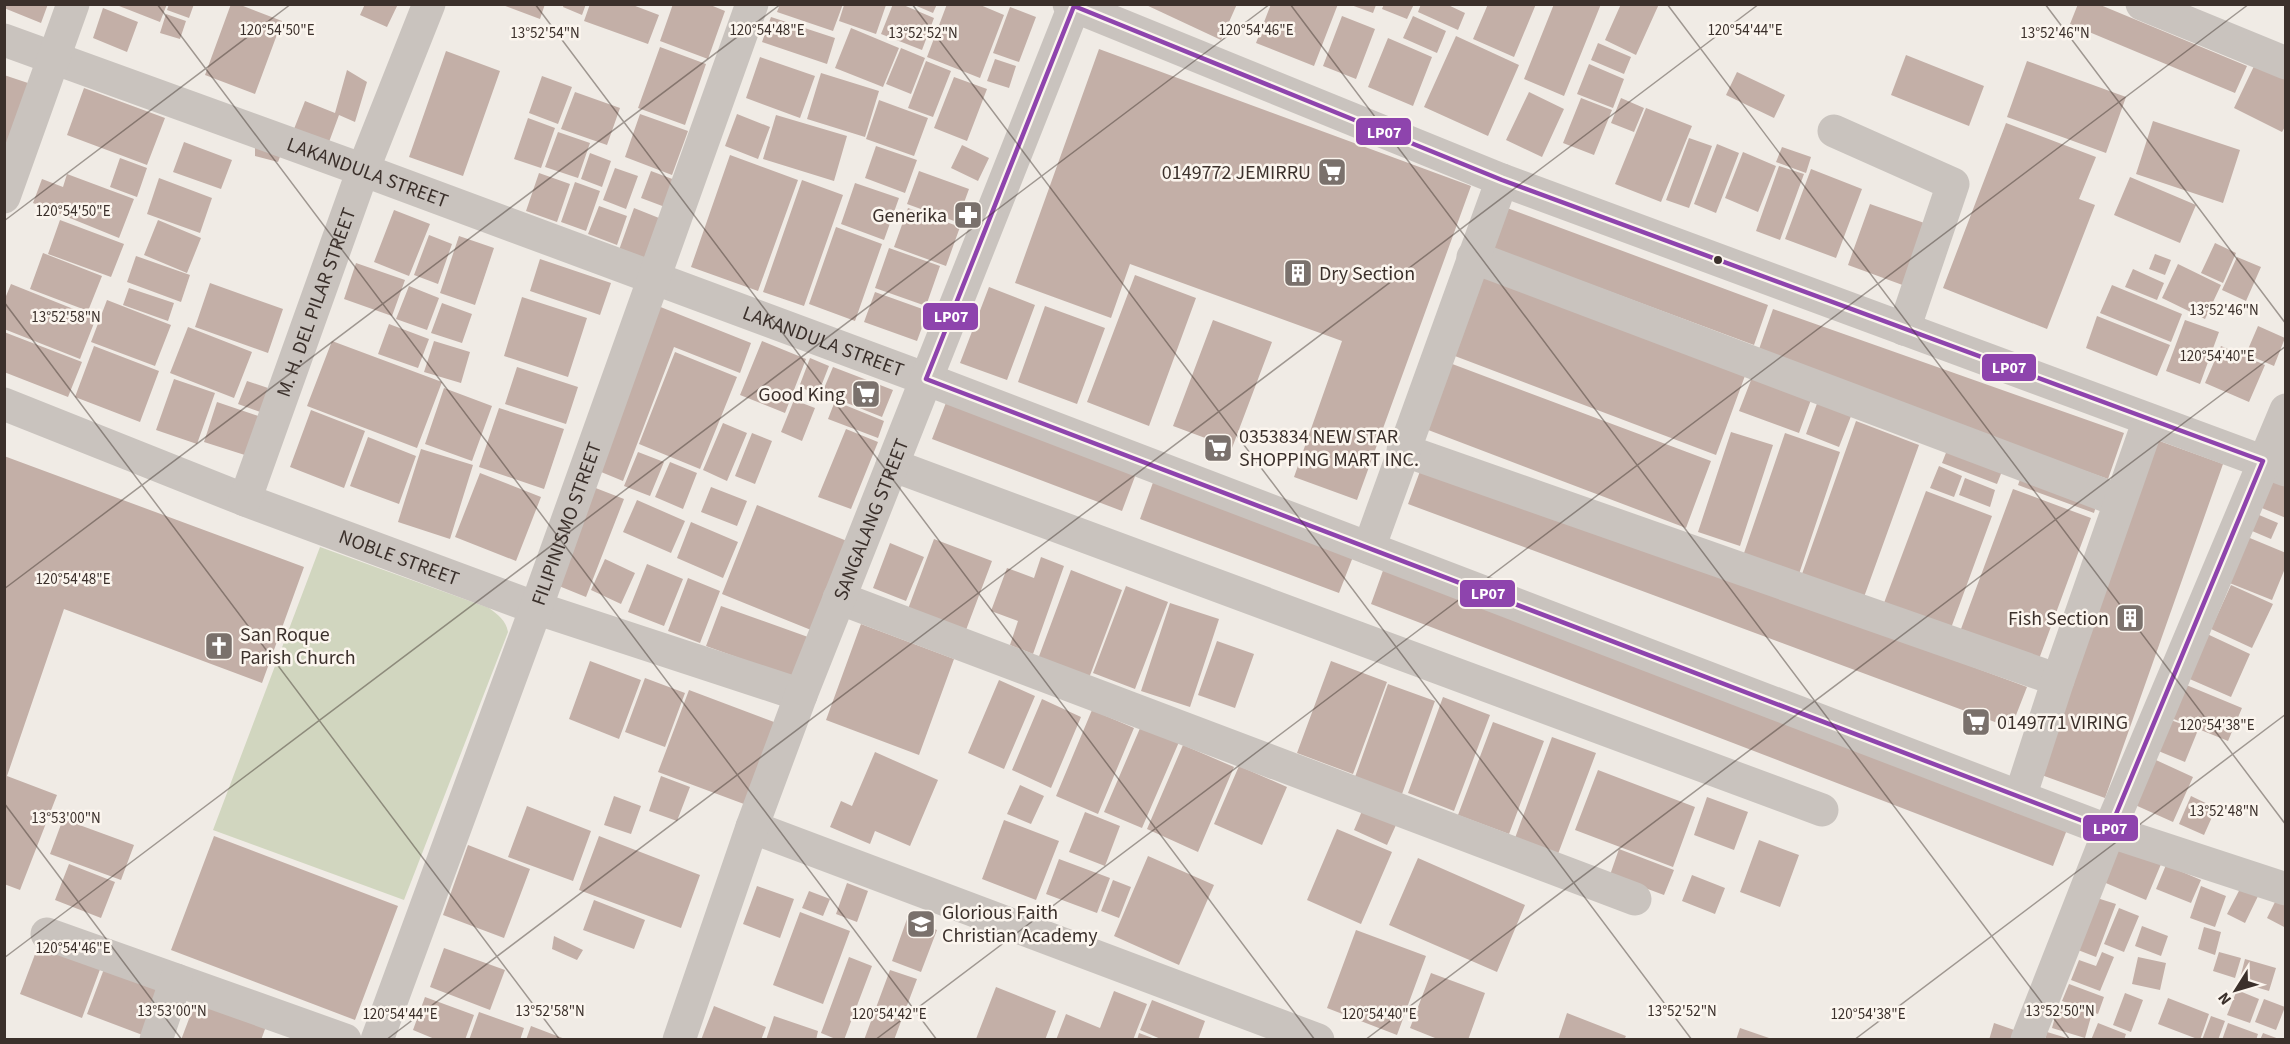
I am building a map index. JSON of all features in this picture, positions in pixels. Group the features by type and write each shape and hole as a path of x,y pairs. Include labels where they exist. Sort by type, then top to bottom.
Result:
{"street":[{"path":"4,197 73,4"},
{"name":"M. H. DEL PILAR STREET","path":"245,500 363,170 429,4"},
{"name":"FILIPINISMO STREET","path":"376,1040 536,608 752,4"},
{"path":"2142,4 2286,63"},
{"path":"1073,5 1502,180 2274,465"},
{"name":"SANGALANG STREET","path":"679,1040 752,827 801,695 1073,5"},
{"name":"LAKANDULA STREET","path":"4,40 363,170 926,379 2109,831 2286,889"},
{"path":"1834,131 1953,184 1904,329"},
{"path":"1369,548 1502,180"},
{"path":"1473,257 2120,501"},
{"name":"NOBLE STREET","path":"4,404 245,500 536,608 801,695"},
{"path":"2027,1040 2109,831 2274,465 2286,410"},
{"path":"2020,797 2149,420"},
{"path":"1403,450 2058,681"},
{"path":"892,465 1822,810"},
{"path":"839,598 1635,899"},
{"path":"752,827 1318,1040"},
{"path":"47,934 345,1040"},
{"path":"156,1040 176,980"}],"green space":[{"path":"320,547 489,608 503,621 508,632 404,900 213,830"}],"building":[{"path":"4,4 48,4 41,23 4,8"},
{"path":"114,4 167,4 160,22"},
{"path":"169,4 194,4 189,18 167,10"},
{"path":"231,4 238,4 282,21 255,94 205,75"},
{"path":"365,4 398,4 387,27 360,15"},
{"path":"500,4 545,4 540,19"},
{"path":"564,4 586,4 582,15 563,7"},
{"path":"590,4 630,4 659,15 648,44 584,21"},
{"path":"673,4 708,4 725,11 708,59 660,41"},
{"path":"780,4 843,4 833,31 777,12"},
{"path":"893,4 901,4 934,18 922,50 881,34"},
{"path":"912,4 937,4 933,13"},
{"path":"947,4 978,4 1004,15 980,78 927,57"},
{"path":"1144,4 1237,4 1221,40"},
{"path":"1271,4 1338,4 1314,66 1256,43"},
{"path":"1384,4 1414,4 1407,19 1382,9"},
{"path":"1421,4 1446,4 1465,13 1458,30 1418,12"},
{"path":"1488,4 1536,4 1514,57 1473,39"},
{"path":"1554,4 1601,4 1564,96 1524,79"},
{"path":"1621,4 1659,4 1636,55 1605,40"},
{"path":"2078,4 2098,4 2247,66 2235,93 2070,24"},
{"path":"844,5 886,5 876,34 839,21"},
{"path":"1351,5 1376,5 1373,13"},
{"path":"1010,7 1036,17 1019,62 993,53"},
{"path":"103,8 138,22 127,52 93,38"},
{"path":"166,14 186,21 180,39 160,33"},
{"path":"1342,16 1375,29 1356,79 1323,66"},
{"path":"1413,16 1446,31 1437,53 1403,38"},
{"path":"771,17 835,38 827,64 762,42"},
{"path":"851,28 899,48 883,87 835,68"},
{"path":"1456,36 1519,65 1488,136 1424,107"},
{"path":"1388,38 1432,57 1413,106 1368,87"},
{"path":"1598,43 1631,57 1624,74 1591,60"},
{"path":"660,47 706,64 685,125 638,108"},
{"path":"901,48 925,58 911,94 886,84"},
{"name":"Dry Section","path":"1099,49 1471,186 1357,500 1294,477 1342,341 1130,264 1111,318 1015,283"},
{"path":"446,51 500,71 463,176 409,157"},
{"path":"1906,55 1984,86 1969,126 1891,95"},
{"path":"760,57 815,76 800,118 746,98"},
{"path":"995,59 1016,66 1009,88 987,81"},
{"path":"926,61 951,71 933,117 908,108"},
{"path":"2027,61 2126,97 2106,153 2007,117"},
{"path":"1589,64 1624,79 1613,108 1577,94"},
{"path":"2255,64 2286,79 2286,125 2282,132 2234,108"},
{"path":"347,70 367,82 355,122 339,115 329,142 294,129 305,101 335,113"},
{"path":"1737,72 1785,95 1774,118 1726,95"},
{"path":"821,73 879,91 865,137 807,119"},
{"path":"4,75 31,84 9,145 4,143"},
{"path":"542,76 572,87 558,124 529,113"},
{"path":"954,77 987,89 967,141 934,128"},
{"path":"84,88 165,118 147,165 67,135"},
{"path":"575,92 620,108 607,145 561,129"},
{"path":"1529,92 1564,109 1542,157 1506,140"},
{"path":"1581,98 1612,110 1594,155 1563,143"},
{"path":"1621,98 1644,108 1634,132 1611,123"},
{"path":"879,100 928,118 914,156 866,139"},
{"path":"1646,108 1692,126 1661,202 1615,184"},
{"path":"640,114 688,131 672,175 625,157"},
{"path":"737,114 770,127 758,159 725,146"},
{"path":"776,115 847,136 834,181 763,159"},
{"path":"528,118 555,128 541,168 514,159"},
{"path":"2153,121 2240,150 2223,203 2136,174"},
{"path":"2006,123 2096,157 2079,199 2095,205 2047,329 1943,288"},
{"path":"558,132 590,143 578,178 545,167"},
{"path":"1689,138 1712,146 1689,208 1666,200"},
{"path":"184,142 232,160 221,189 173,172"},
{"path":"1717,144 1739,153 1716,213 1694,204"},
{"path":"255,145 281,154 278,162 255,156"},
{"path":"962,145 989,158 978,181 951,168"},
{"path":"876,146 917,160 905,193 865,178"},
{"path":"1782,147 1811,157 1806,173 1776,162"},
{"path":"1743,152 1776,166 1758,212 1725,198"},
{"path":"590,153 611,161 602,187 581,179"},
{"path":"730,155 798,180 758,291 691,267"},
{"path":"120,158 147,168 137,197 110,187"},
{"path":"1779,166 1804,174 1780,240 1756,231"},
{"path":"615,168 638,176 626,209 603,200"},
{"path":"1811,169 1862,189 1836,258 1785,239"},
{"path":"651,171 675,180 665,207 641,198"},
{"path":"919,171 969,189 957,222 907,204"},
{"path":"539,173 570,184 557,222 526,211"},
{"path":"67,174 134,199 119,238 33,203 42,179 63,187"},
{"path":"2130,177 2196,205 2180,243 2114,215"},
{"path":"159,178 212,198 200,233 147,214"},
{"path":"802,180 843,195 804,306 763,292"},
{"path":"575,182 600,191 586,231 561,222"},
{"path":"855,183 899,198 884,240 841,224"},
{"path":"1870,204 1930,225 1908,287 1848,265"},
{"path":"1499,205 1768,305 1754,345 1484,245"},
{"path":"599,206 627,216 617,245 588,234"},
{"path":"634,208 659,218 644,259 619,250"},
{"path":"908,208 960,227 946,266 894,247"},
{"path":"394,210 430,224 409,276 374,262"},
{"path":"60,220 124,244 111,277 48,254"},
{"path":"158,220 201,238 187,273 144,255"},
{"path":"836,227 882,244 855,321 809,304"},
{"path":"429,235 452,244 438,284 414,275"},
{"path":"459,236 494,248 475,305 440,293"},
{"path":"2215,243 2236,253 2223,283 2201,273"},
{"path":"889,248 940,266 926,306 875,288"},
{"path":"43,253 102,276 88,311 30,289"},
{"path":"2155,254 2171,260 2165,275 2149,269"},
{"path":"136,256 190,275 181,302 127,282"},
{"path":"2237,257 2261,267 2246,301 2222,290"},
{"path":"540,259 611,283 600,315 530,291"},
{"path":"356,263 405,280 392,316 344,299"},
{"path":"2178,264 2221,285 2205,319 2162,298"},
{"path":"2133,269 2164,283 2157,300 2125,287"},
{"path":"1477,272 1746,373 1716,455 1447,353"},
{"path":"1135,275 1196,298 1149,426 1087,402"},
{"path":"210,283 283,309 268,353 195,327"},
{"path":"11,284 96,318 80,359 4,329 4,301"},
{"path":"2112,285 2182,314 2171,342 2100,313"},
{"path":"409,286 439,298 427,330 396,319"},
{"path":"989,287 1035,305 1007,380 960,363"},
{"path":"129,288 174,303 168,321 123,305"},
{"path":"875,292 928,311 917,341 864,322"},
{"path":"522,297 587,318 568,377 504,356"},
{"path":"107,300 171,325 155,366 91,342"},
{"path":"442,303 472,314 462,343 431,333"},
{"path":"653,304 751,343 740,373 674,347 623,481 589,467"},
{"path":"1045,306 1105,328 1077,404 1018,382"},
{"path":"1773,309 2124,433 2108,479 1757,355"},
{"path":"2097,316 2170,345 2157,376 2086,348"},
{"path":"1213,320 1272,342 1232,448 1173,426"},
{"path":"2185,320 2219,332 2200,384 2166,371"},
{"path":"389,324 429,339 418,368 378,354"},
{"path":"2258,326 2285,338 2274,366 2246,354"},
{"path":"188,327 252,352 234,398 170,373"},
{"path":"4,332 82,362 68,397 4,372"},
{"path":"332,341 442,382 417,448 307,406"},
{"path":"434,341 470,352 461,383 424,372"},
{"path":"762,341 806,359 785,413 740,395"},
{"path":"94,346 159,371 140,422 75,397"},
{"path":"2221,346 2265,365 2249,402 2205,383"},
{"path":"675,352 737,377 700,469 639,444"},
{"path":"810,358 829,366 818,394 799,387"},
{"path":"1447,362 1711,461 1686,528 1423,428"},
{"path":"517,367 578,387 566,424 505,404"},
{"path":"833,367 893,390 882,417 822,393"},
{"path":"1753,375 1812,397 1799,433 1739,411"},
{"path":"174,379 215,393 197,444 156,430"},
{"path":"247,381 271,389 263,413 238,404"},
{"path":"444,388 492,406 472,461 425,444"},
{"path":"1819,398 1853,411 1839,447 1806,434"},
{"path":"794,400 815,408 802,441 781,432"},
{"path":"947,400 1137,471 1122,511 932,439"},
{"path":"835,401 884,421 878,438 828,419"},
{"path":"217,402 261,417 248,456 204,442"},
{"path":"499,408 564,429 544,489 479,467"},
{"path":"311,410 365,431 344,488 290,467"},
{"path":"1856,421 1919,445 1864,597 1802,574"},
{"path":"723,423 747,433 727,481 703,470"},
{"path":"846,429 878,442 851,509 818,497"},
{"path":"1731,432 1773,445 1740,546 1698,532"},
{"path":"752,433 772,441 755,484 735,476"},
{"path":"1785,433 1840,452 1799,574 1743,556"},
{"path":"368,437 416,456 399,504 350,486"},
{"name":"Fish Section","path":"2154,439 2223,464 2105,798 2036,773"},
{"path":"1949,445 2004,466 1997,484 1942,463"},
{"path":"421,449 473,465 450,539 398,522"},
{"path":"638,452 664,462 650,496 624,486"},
{"name":"San Roque Parish Church","path":"4,456 304,567 262,683 64,609 7,776 57,795 20,890 4,884"},
{"path":"670,462 697,473 683,509 655,497"},
{"path":"1423,463 2027,687 2011,728 1408,504"},
{"path":"1939,466 1962,476 1954,497 1930,488"},
{"path":"2023,471 2098,499 2094,513 2018,485"},
{"path":"2270,472 2286,479 2286,518 2257,506"},
{"path":"480,473 541,497 516,561 455,537"},
{"path":"1156,474 1356,549 1339,593 1140,519"},
{"path":"1965,478 1995,490 1990,507 1959,495"},
{"path":"593,487 624,499 586,597 554,584"},
{"path":"711,487 747,501 737,526 701,512"},
{"path":"2013,489 2091,518 2039,659 1961,629"},
{"path":"1926,491 1992,516 1951,628 1884,603"},
{"path":"637,500 685,521 671,553 623,532"},
{"path":"757,505 852,543 816,632 722,594"},
{"path":"2252,512 2278,523 2271,539 2245,528"},
{"path":"691,522 738,542 723,578 677,558"},
{"path":"2245,536 2286,553 2286,566 2272,600 2227,582"},
{"path":"934,539 992,561 966,630 908,609"},
{"path":"890,543 924,557 906,601 873,588"},
{"path":"1041,557 1064,566 1033,654 1010,645 1018,621 991,611 1007,568 1034,578"},
{"path":"605,559 635,573 621,604 591,590"},
{"path":"647,564 683,579 664,626 628,612"},
{"path":"1385,565 2068,827 2053,866 1371,604"},
{"path":"1071,570 1122,590 1089,678 1038,659"},
{"path":"688,578 720,591 700,643 668,631"},
{"path":"2231,585 2273,604 2252,648 2211,629"},
{"path":"1126,586 1168,602 1135,689 1093,673"},
{"path":"1170,603 1219,619 1190,707 1141,691"},
{"path":"721,606 808,637 794,678 706,646"},
{"path":"861,624 954,659 919,755 826,720"},
{"path":"2205,633 2250,654 2231,697 2185,677"},
{"path":"1217,641 1254,654 1235,708 1198,695"},
{"path":"590,661 641,680 619,739 569,719"},
{"path":"1331,661 1387,682 1353,774 1297,753"},
{"path":"645,678 685,693 665,747 625,732"},
{"path":"999,680 1035,696 1004,769 968,753"},
{"path":"1388,684 1435,701 1402,794 1355,777"},
{"path":"2184,684 2242,708 2228,741 2171,718"},
{"path":"689,690 782,725 752,807 658,772"},
{"path":"1443,697 1490,715 1454,811 1408,793"},
{"path":"1042,699 1081,717 1051,788 1012,770"},
{"path":"1092,710 1134,728 1098,814 1056,796"},
{"path":"2168,719 2198,730 2185,762 2156,750"},
{"path":"1493,722 1544,741 1509,834 1458,815"},
{"path":"1141,726 1179,742 1142,828 1104,812"},
{"path":"1552,737 1596,753 1558,854 1515,838"},
{"path":"1183,745 1234,767 1198,852 1147,829"},
{"path":"875,752 938,780 910,846 875,831 870,844 830,827 841,801 852,806"},
{"path":"2145,755 2193,777 2173,822 2124,800"},
{"path":"1239,766 1287,787 1262,845 1214,824"},
{"path":"1598,770 1695,807 1673,867 1575,830"},
{"path":"661,776 690,787 677,821 649,811"},
{"path":"1020,785 1044,796 1031,824 1007,814"},
{"path":"614,796 641,806 631,834 604,825"},
{"path":"2191,796 2216,808 2204,835 2179,824"},
{"path":"1707,797 1748,812 1734,850 1694,835"},
{"path":"527,806 591,831 573,881 508,857"},
{"path":"1362,811 1396,825 1387,845 1354,830"},
{"path":"1085,812 1120,826 1105,866 1069,852"},
{"path":"63,819 134,845 121,880 50,854"},
{"path":"1004,820 1059,841 1036,900 982,879"},
{"path":"1337,829 1392,852 1361,924 1307,900"},
{"path":"214,836 398,906 355,1020 171,950"},
{"path":"599,836 700,875 681,928 579,890"},
{"path":"2120,838 2164,857 2146,900 2101,881"},
{"path":"1759,840 1799,855 1780,907 1740,892"},
{"path":"468,845 530,869 504,938 443,915"},
{"path":"1619,849 1674,870 1664,895 1610,875"},
{"path":"1148,856 1214,885 1179,965 1114,936"},
{"path":"1418,858 1525,905 1497,972 1389,925"},
{"path":"1059,859 1110,878 1097,913 1046,894"},
{"path":"69,864 115,882 101,918 55,900"},
{"path":"2166,865 2201,880 2191,903 2156,889"},
{"path":"1692,875 1725,888 1715,914 1682,901"},
{"path":"1113,880 1131,887 1119,918 1101,911"},
{"path":"847,883 868,891 857,922 836,914"},
{"path":"2243,883 2260,892 2245,923 2227,914"},
{"path":"757,886 794,899 780,938 743,924"},
{"path":"2201,886 2226,896 2215,927 2190,918"},
{"path":"809,891 830,899 823,916 802,908"},
{"path":"2279,894 2286,897 2286,928 2267,918"},
{"path":"2097,898 2116,904 2096,957 2078,950"},
{"path":"594,900 645,920 634,949 583,930"},
{"path":"2119,908 2139,916 2124,952 2104,944"},
{"path":"800,912 850,931 823,1004 773,985"},
{"path":"907,919 937,930 921,972 892,961"},
{"path":"2142,926 2168,936 2161,956 2135,946"},
{"path":"2204,927 2221,932 2215,955 2198,949"},
{"path":"1356,930 1426,956 1397,1035 1327,1008"},
{"path":"554,936 583,950 577,960 552,949"},
{"path":"40,941 102,964 82,1018 20,994"},
{"path":"444,948 505,970 490,1010 430,987"},
{"path":"2102,952 2114,957 2100,991 2071,980 2079,960 2096,966"},
{"path":"2219,952 2241,958 2235,978 2213,971"},
{"path":"849,957 872,966 844,1040 838,1040 821,1033"},
{"path":"2138,957 2166,963 2160,990 2132,984"},
{"path":"2245,959 2276,968 2269,991 2239,982"},
{"path":"107,961 172,986 153,1039 87,1014"},
{"path":"890,970 917,979 894,1040 864,1040"},
{"path":"1431,973 1485,993 1468,1040 1440,1040 1410,1028"},
{"path":"2069,984 2104,997 2098,1014 2062,1001"},
{"path":"996,987 1056,1011 1045,1040 976,1039"},
{"path":"2237,990 2259,999 2250,1023 2227,1015"},
{"path":"1114,991 1147,1004 1133,1040 1056,1040 1066,1014 1100,1028"},
{"path":"2125,993 2143,1000 2131,1032 2113,1025"},
{"path":"198,995 268,1021 261,1040 181,1040"},
{"path":"425,997 474,1015 465,1040 437,1040 413,1030"},
{"path":"2168,998 2209,1014 2200,1040 2158,1024"},
{"path":"2264,999 2285,1007 2276,1030 2255,1022"},
{"path":"1152,1000 1205,1021 1198,1040 1163,1040 1140,1030"},
{"path":"2059,1003 2092,1013 2085,1038 2052,1028"},
{"path":"714,1006 766,1027 761,1040 701,1040"},
{"path":"479,1012 524,1028 520,1040 469,1040"},
{"path":"1567,1013 1626,1036 1624,1040 1558,1040"},
{"path":"774,1016 818,1031 816,1040 766,1040"},
{"path":"2211,1016 2225,1021 2218,1040 2202,1040"},
{"path":"1994,1023 2017,1031 2014,1040 1989,1040"},
{"path":"2098,1023 2126,1034 2124,1040 2091,1040"},
{"path":"2228,1023 2258,1034 2256,1040 2222,1040"},
{"path":"531,1026 565,1039 565,1040 526,1040"},
{"path":"1740,1028 1772,1039 1772,1040 1736,1040"},
{"path":"2047,1032 2070,1039 2070,1040 2045,1040"},
{"path":"1139,1033 1155,1039 1155,1040 1137,1040"},
{"path":"2263,1033 2279,1039 2279,1040 2260,1040"}],"transit line":[{"name":"LP07","path":"1074,6 1502,180 2263,461 2109,831 926,379 1074,6"}],"place":[{"name":"0149772 JEMIRRU","path":"1332,172"},
{"name":"Generika","path":"968,215"},
{"name":"Dry Section","path":"1298,273"},
{"name":"Good King","path":"866,394"},
{"name":"0353834 NEW STAR SHOPPING MART INC.","path":"1218,448"},
{"name":"Fish Section","path":"2130,618"},
{"name":"San Roque Parish Church","path":"219,646"},
{"name":"0149771 VIRING","path":"1976,722"},
{"name":"Glorious Faith Christian Academy","path":"921,924"}]}
